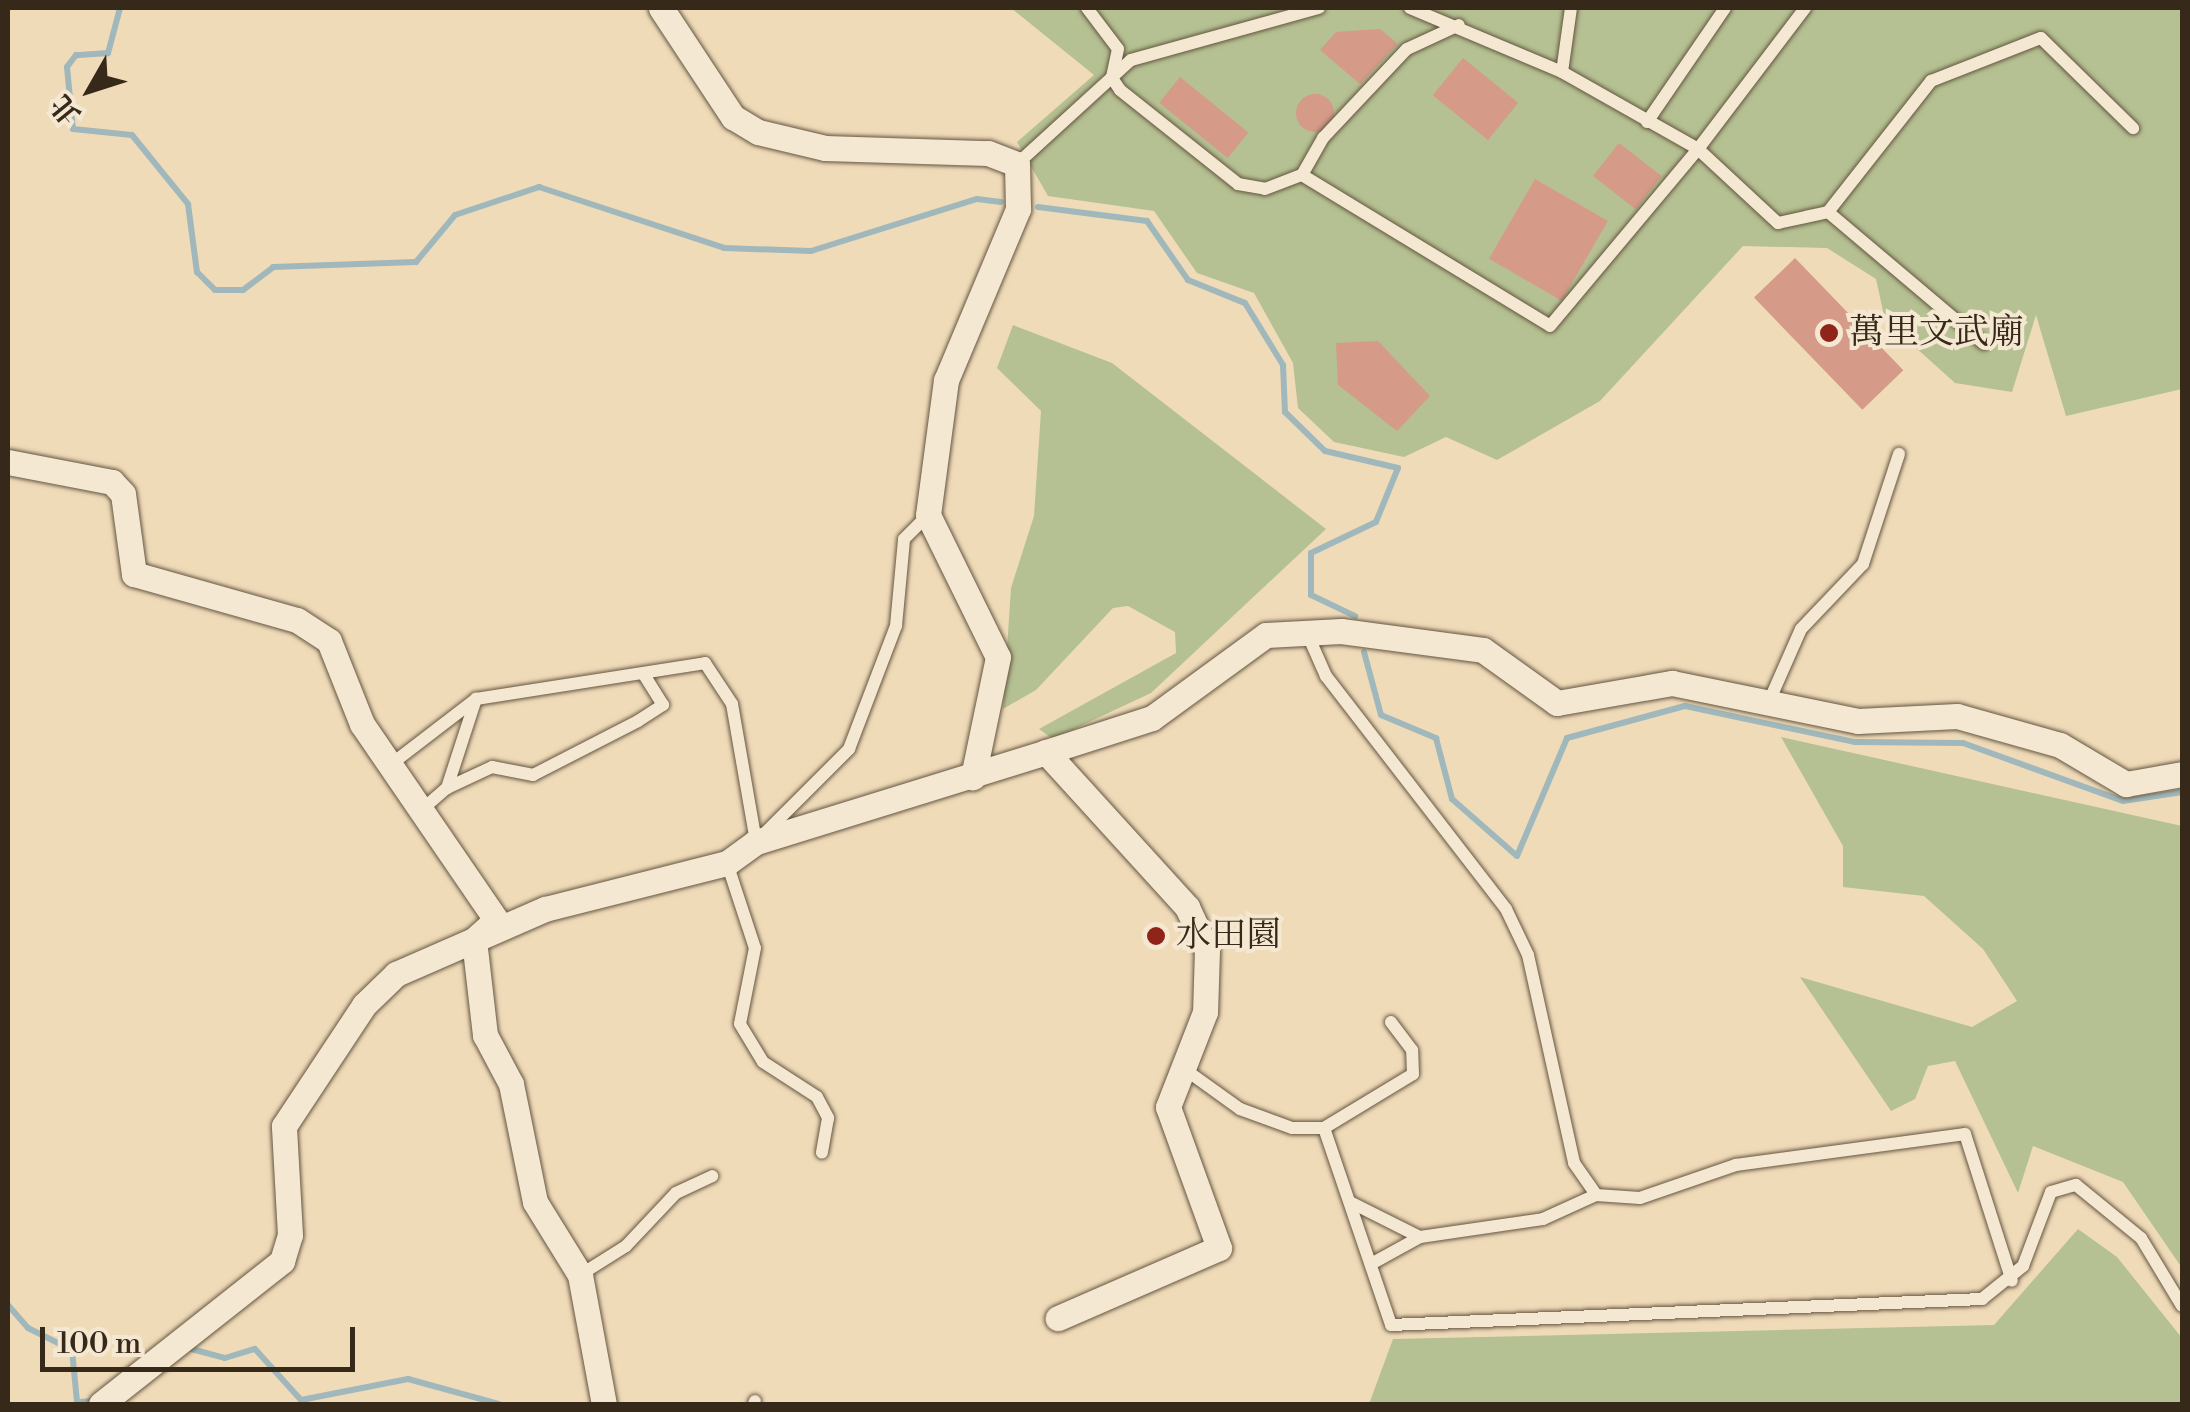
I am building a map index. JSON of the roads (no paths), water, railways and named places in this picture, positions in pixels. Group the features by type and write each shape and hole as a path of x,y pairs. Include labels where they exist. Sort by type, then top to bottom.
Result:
{"street":[{"path":"661,8 733,117 758,132 825,148 988,153 1017,164 1018,209 946,380 928,515 998,657 973,776"},
{"path":"8,462 112,482 123,494 134,574 297,620 329,641 362,724 394,762 418,812 496,920 474,940"},
{"path":"101,1404 282,1261 290,1235 284,1126 364,1005 396,974 612,886 727,863 756,842 1152,718 1266,636 1307,633 1483,650 1557,703 1672,683 1772,697 1858,721 1957,716 2060,745 2126,784 2182,774"},
{"path":"1046,752 1187,907 1207,950 1205,1012 1168,1107 1219,1248 1058,1318"},
{"path":"474,940 485,1036 511,1084 534,1202 580,1275 604,1404"}],"lane":[{"path":"1087,8 1118,49 1112,78"},
{"path":"1017,164 1112,78 1148,54 1319,8"},
{"path":"1410,8 1459,25 1562,72 1698,149 1778,223 1828,212 1931,81 2041,38 2133,128"},
{"path":"1562,72 1572,8"},
{"path":"1647,122 1725,8"},
{"path":"1302,175 1550,326 1698,149 1804,8"},
{"path":"1112,78 1238,184 1264,189 1302,175 1323,138 1407,49 1459,25"},
{"path":"1828,212 1984,344"},
{"path":"1772,697 1801,629 1863,564 1900,454"},
{"path":"756,842 850,749 896,626 904,539 928,515"},
{"path":"1307,633 1326,676 1506,909 1528,955 1574,1163 1596,1196"},
{"path":"394,762 476,699 705,663 724,682 756,842"},
{"path":"418,812 446,788 492,767 533,775 638,721 663,705 644,674"},
{"path":"446,788 476,699"},
{"path":"727,863 755,948 740,1024 763,1062 817,1097 828,1118 822,1152"},
{"path":"1184,1068 1240,1109 1292,1128 1324,1128 1413,1074 1412,1050 1391,1022"},
{"path":"1324,1128 1392,1324 1982,1299 2012,1281 2035,1216 2052,1192 2076,1185 2141,1238 2182,1306"},
{"path":"1371,1264 1420,1237 1544,1219 1596,1196 1640,1198 1736,1165 1966,1134 2012,1281"},
{"path":"580,1275 626,1246 676,1193 712,1176"},
{"path":"1352,1203 1420,1237"}],"waterway":[{"path":"120,8 108,53 76,55 67,67 73,129 132,135 188,204 197,272 215,290 243,290 273,267 416,262 455,215 539,187 724,248 811,251 977,199 1001,202"},
{"path":"1038,207 1147,221 1188,280 1245,303 1283,365 1285,412 1325,451 1398,468 1376,522 1311,553 1311,595 1355,616"},
{"path":"1364,652 1381,715 1436,738 1452,799 1517,856 1567,738 1685,706 1855,742 1963,743 2123,801 2182,792"},
{"path":"8,1305 28,1328 72,1350 77,1402 96,1401"},
{"path":"184,1347 225,1358 255,1349 301,1400 408,1379 499,1404"}],"place":[{"name":"萬里文武廟","path":"1829,333"},
{"name":"水田園","path":"1156,936"}]}
